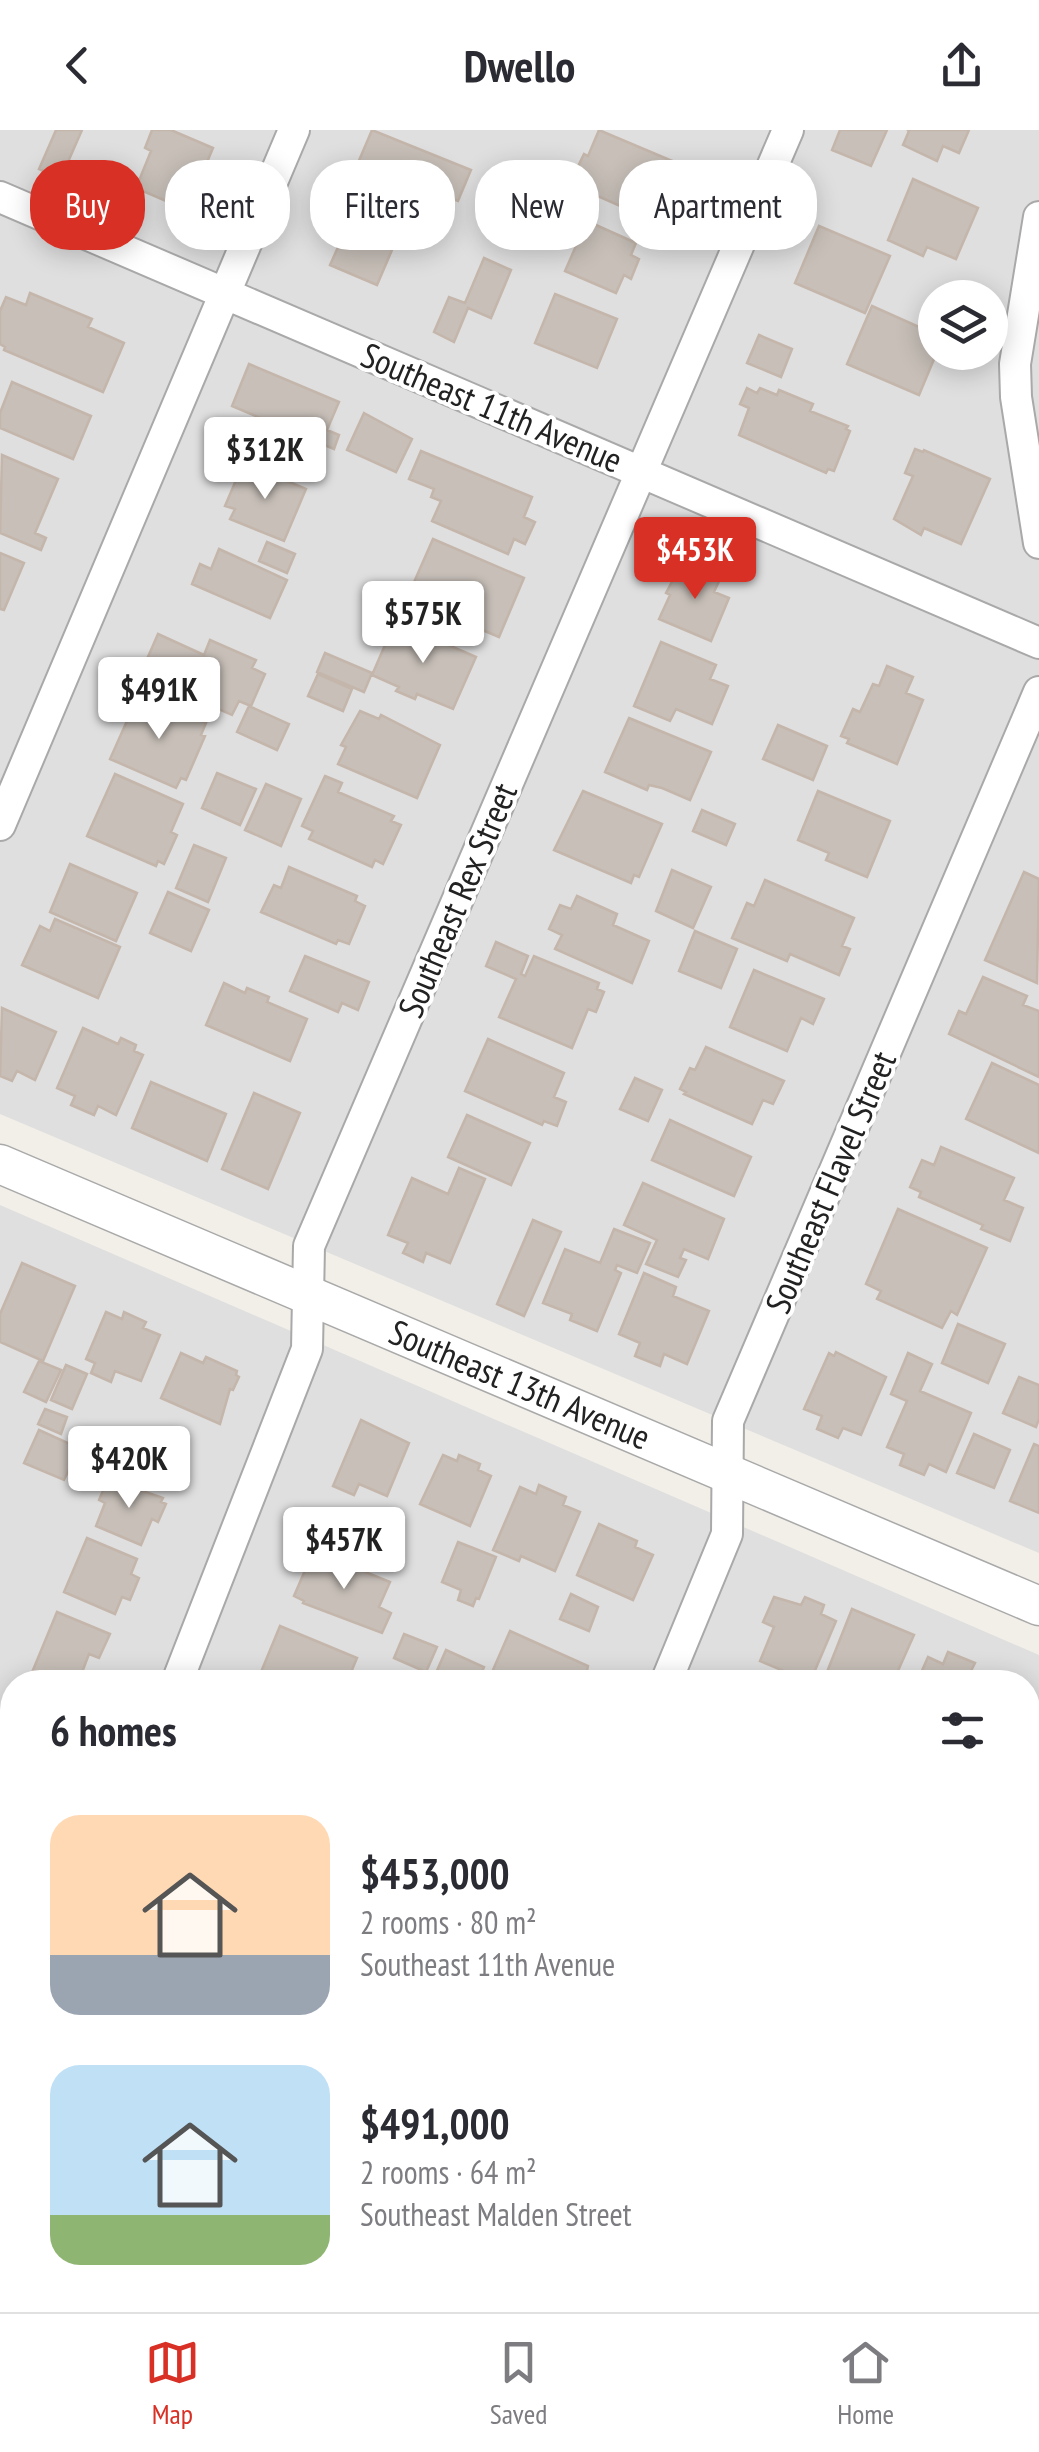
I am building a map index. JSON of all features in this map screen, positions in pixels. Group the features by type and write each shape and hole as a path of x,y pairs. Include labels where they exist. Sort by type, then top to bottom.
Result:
{"street":[{"path":"0,825 294,130"},
{"name":"Southeast Rex Street","path":"181,1670 307,1349 308,1246 788,130"},
{"name":"Southeast 11th Avenue","path":"0,197 1039,644"},
{"path":"1039,218 1015,364 1016,397 1039,543"},
{"name":"Southeast Flavel Street","path":"671,1670 728,1534 728,1421 1039,692"},
{"name":"Southeast 13th Avenue","path":"0,1164 1039,1606"}],"shaded area":[{"path":"0,130 1039,130 1039,1553 0,1114"},
{"path":"0,1205 1039,1655 1039,1670 0,1670"}],"building":[{"path":"56,130 82,130 69,160 43,160"},
{"path":"152,130 171,130 213,148 208,160 165,160 165,201 145,192 145,166 151,151 145,148"},
{"path":"372,130 446,160 359,160"},
{"path":"599,130 670,160 619,160 619,205 599,197 599,160 581,160 584,154 588,156"},
{"path":"840,130 887,130 871,166 832,150"},
{"path":"907,130 969,130 959,153 943,146 937,161 903,145"},
{"path":"455,164 471,170 458,201 455,200"},
{"path":"913,179 978,208 956,259 927,247 923,256 888,240"},
{"path":"599,226 619,235 619,250 633,250 631,255 639,259 631,279 624,275 616,293 565,271 574,250 599,250"},
{"path":"819,226 890,256 865,313 795,283 809,250 817,250"},
{"path":"337,250 392,250 377,285 330,265"},
{"path":"484,258 511,270 491,318 468,308 454,342 434,332 449,297 465,303"},
{"path":"30,293 92,319 88,327 124,343 103,392 4,350 0,344 0,311 6,297 26,305"},
{"path":"555,294 617,319 597,368 535,343"},
{"path":"872,306 918,326 918,370 929,370 919,395 847,364"},
{"path":"759,335 792,349 781,377 747,363"},
{"path":"249,364 339,402 327,430 339,435 334,449 232,406"},
{"path":"12,382 91,416 73,459 0,428 0,413"},
{"path":"747,388 777,395 779,390 813,404 810,411 848,426 850,431 834,471 828,469 826,473 739,435 749,408 740,404"},
{"path":"364,413 412,439 396,472 347,450"},
{"path":"915,449 990,479 961,544 924,528 921,535 894,519 913,476 905,473"},
{"path":"421,451 532,497 524,517 535,522 525,544 514,539 508,554 432,521 441,501 431,497 434,489 409,479"},
{"path":"2,455 58,479 35,533 46,538 41,550 0,533"},
{"path":"242,466 253,470 254,467 306,489 284,541 230,519 235,509 225,506"},
{"path":"433,539 524,578 499,637 407,598"},
{"path":"267,542 295,554 287,573 259,561"},
{"path":"219,549 287,580 270,618 192,584 200,564 211,569"},
{"path":"0,553 24,563 4,610 0,609"},
{"path":"683,561 721,577 714,592 729,598 711,641 659,619 670,595 666,593"},
{"path":"395,622 476,657 453,709 417,694 415,699 372,675"},
{"path":"158,634 204,655 210,640 256,660 252,668 265,674 251,706 239,701 232,715 140,675"},
{"path":"661,642 716,665 710,679 728,686 712,724 676,709 670,721 634,706"},
{"path":"325,653 372,673 364,692 317,672"},
{"path":"887,666 913,677 906,693 923,700 897,764 847,743 849,739 841,736 853,709 860,712 873,684 879,686"},
{"path":"318,674 352,689 343,711 308,696"},
{"path":"139,694 206,723 201,735 205,736 186,780 181,778 176,788 110,759"},
{"path":"249,706 289,724 277,750 237,732"},
{"path":"360,711 379,719 381,715 440,745 417,798 338,764 346,747 341,745"},
{"path":"629,718 711,752 690,800 662,788 649,785 647,790 605,772"},
{"path":"778,725 827,746 813,780 763,759"},
{"path":"217,773 256,789 240,825 202,808"},
{"path":"115,774 183,804 171,832 177,835 164,864 158,861 156,866 87,836"},
{"path":"325,776 342,783 338,792 394,816 391,821 401,825 383,864 375,860 372,867 309,839 313,831 302,826"},
{"path":"266,784 301,799 281,846 245,830"},
{"path":"583,791 662,824 639,877 634,875 631,883 554,850"},
{"path":"818,791 890,821 867,877 826,860 829,853 798,840"},
{"path":"702,810 735,824 726,845 693,831"},
{"path":"194,845 226,858 208,902 176,888"},
{"path":"70,864 137,893 116,941 50,912"},
{"path":"289,867 357,896 355,901 365,906 349,944 338,940 336,944 261,912 274,885 281,888"},
{"path":"672,870 711,887 693,928 656,911"},
{"path":"1024,872 1039,879 1037,983 985,960"},
{"path":"765,880 854,918 842,946 850,949 839,975 790,954 787,961 732,938 747,903 754,906"},
{"path":"168,892 209,910 191,951 150,933"},
{"path":"577,896 617,914 613,925 649,941 632,983 555,949 562,935 549,929 560,905 571,909"},
{"path":"55,919 120,947 98,998 22,965 40,926 50,931"},
{"path":"695,931 737,949 721,988 679,971"},
{"path":"496,942 528,956 521,974 525,976 534,956 599,983 597,989 604,992 596,1012 588,1009 572,1048 499,1017 516,979 486,966"},
{"path":"305,956 369,982 358,1010 342,1003 338,1012 290,991"},
{"path":"754,970 824,999 813,1024 801,1018 787,1051 730,1027"},
{"path":"983,977 1027,996 1023,1005 1039,1011 1039,1077 949,1034 959,1011 966,1014"},
{"path":"224,983 245,993 247,988 269,997 267,1002 307,1019 290,1061 206,1025"},
{"path":"2,1008 56,1032 35,1080 17,1071 12,1081 0,1076"},
{"path":"83,1028 118,1044 121,1038 136,1045 134,1051 143,1055 116,1115 98,1106 94,1115 71,1105 75,1096 57,1088"},
{"path":"488,1039 564,1073 554,1097 566,1102 557,1126 544,1121 542,1125 465,1091"},
{"path":"706,1047 784,1081 773,1104 763,1100 752,1124 680,1089"},
{"path":"992,1063 1039,1085 1039,1153 966,1119"},
{"path":"635,1078 662,1090 648,1121 620,1109"},
{"path":"151,1082 226,1114 207,1161 132,1128"},
{"path":"254,1093 300,1113 268,1189 222,1169"},
{"path":"467,1115 530,1143 511,1185 448,1157"},
{"path":"670,1120 751,1157 734,1196 652,1160"},
{"path":"941,1147 1014,1178 1004,1200 1023,1208 1010,1241 919,1197 921,1192 910,1187 922,1160 934,1165"},
{"path":"459,1168 485,1179 450,1263 426,1253 423,1262 403,1253 408,1243 388,1235 412,1178 448,1194"},
{"path":"643,1183 724,1219 708,1259 684,1249 680,1258 686,1260 678,1277 646,1264 657,1240 624,1225"},
{"path":"898,1209 987,1248 957,1315 951,1311 942,1328 877,1299 881,1291 866,1284"},
{"path":"533,1220 561,1232 524,1316 497,1304"},
{"path":"614,1229 650,1243 637,1273 617,1265 615,1270 621,1273 597,1331 570,1320 572,1314 543,1303 565,1249 600,1263"},
{"path":"22,1263 75,1286 43,1361 0,1342 0,1314"},
{"path":"644,1273 676,1287 673,1296 709,1311 687,1364 664,1354 660,1366 635,1356 640,1343 619,1334"},
{"path":"106,1312 122,1319 124,1312 146,1322 143,1328 160,1335 141,1381 115,1371 111,1382 91,1373 95,1363 86,1359"},
{"path":"958,1324 1005,1344 988,1383 942,1363"},
{"path":"836,1352 886,1377 861,1435 843,1428 838,1438 817,1429 822,1416 804,1409 829,1353 834,1356"},
{"path":"181,1353 203,1363 206,1357 237,1371 239,1377 230,1389 220,1424 161,1398"},
{"path":"908,1353 932,1364 920,1391 971,1413 946,1472 929,1464 924,1475 900,1465 904,1454 887,1447 907,1401 891,1394"},
{"path":"39,1361 61,1370 46,1402 24,1392"},
{"path":"66,1365 87,1374 72,1409 51,1400"},
{"path":"1019,1377 1039,1385 1036,1427 1003,1413"},
{"path":"45,1409 67,1417 61,1434 38,1424"},
{"path":"361,1420 409,1443 387,1496 359,1484 354,1495 333,1486"},
{"path":"39,1430 79,1448 64,1480 24,1463"},
{"path":"131,1431 163,1445 149,1477 118,1463"},
{"path":"974,1434 1010,1450 994,1488 957,1473"},
{"path":"1034,1444 1039,1446 1039,1513 1010,1501"},
{"path":"443,1455 457,1461 459,1455 480,1464 478,1470 491,1476 470,1526 420,1504"},
{"path":"108,1479 163,1498 161,1502 166,1504 158,1522 152,1519 141,1545 96,1526 105,1503 99,1500"},
{"path":"539,1485 566,1497 563,1505 580,1512 555,1571 521,1556 519,1561 493,1550 520,1487 536,1494"},
{"path":"599,1524 637,1541 635,1547 653,1555 633,1600 577,1575"},
{"path":"87,1538 137,1559 131,1574 139,1578 130,1600 122,1597 115,1614 64,1592"},
{"path":"458,1542 496,1557 473,1606 458,1600 461,1590 442,1582"},
{"path":"312,1554 390,1582 379,1607 391,1613 382,1633 294,1596"},
{"path":"571,1594 598,1607 589,1631 560,1619"},
{"path":"774,1597 801,1605 805,1597 824,1605 821,1614 836,1621 815,1670 781,1670 760,1661 774,1627 763,1622"},
{"path":"852,1609 914,1635 898,1670 828,1670"},
{"path":"57,1612 110,1634 99,1658 89,1654 83,1670 33,1670"},
{"path":"280,1626 357,1658 352,1670 262,1670"},
{"path":"510,1631 588,1666 587,1670 493,1670"},
{"path":"404,1634 437,1647 427,1670 394,1658"},
{"path":"446,1650 484,1667 483,1670 437,1670"},
{"path":"948,1652 975,1663 972,1670 922,1670 928,1657 943,1664"}]}
